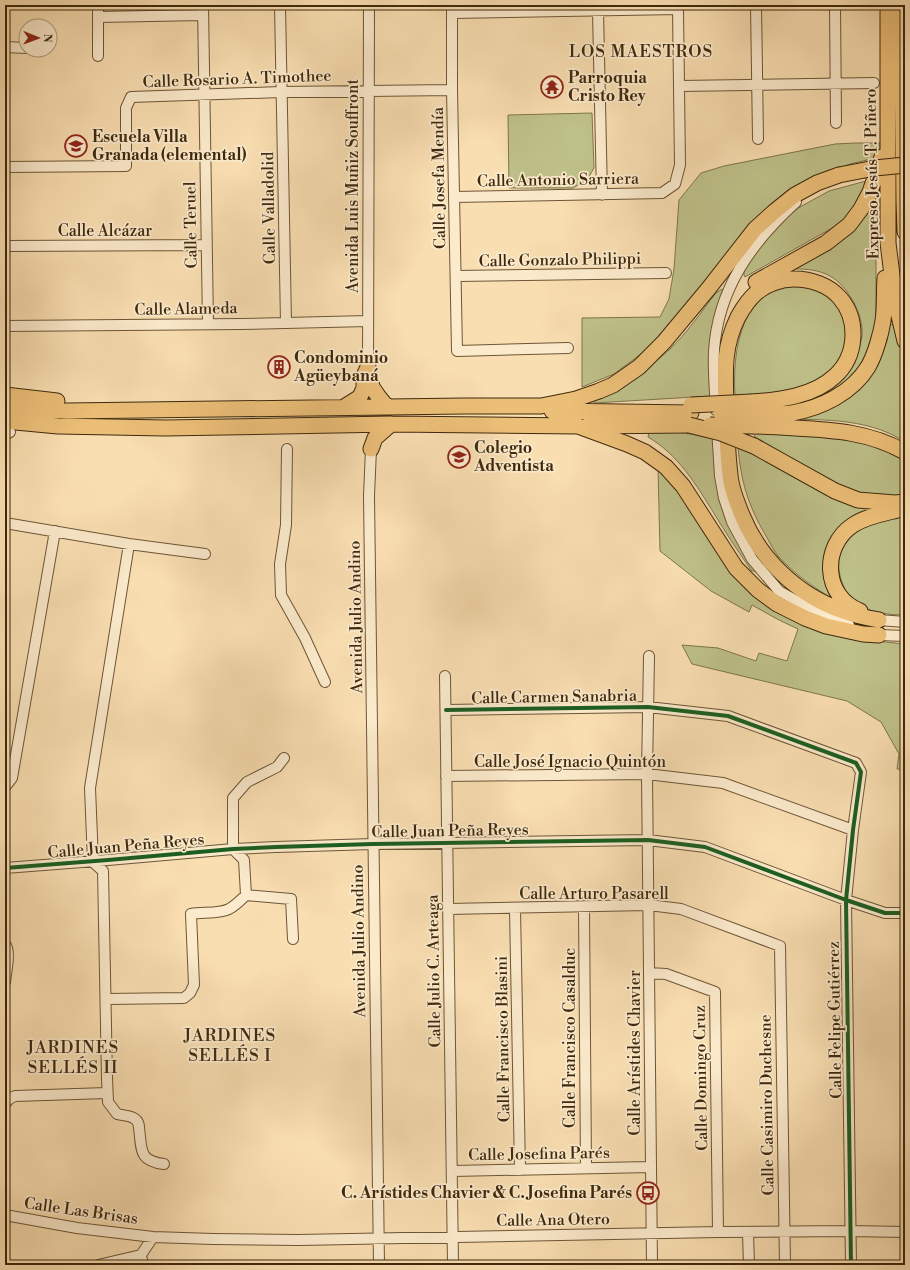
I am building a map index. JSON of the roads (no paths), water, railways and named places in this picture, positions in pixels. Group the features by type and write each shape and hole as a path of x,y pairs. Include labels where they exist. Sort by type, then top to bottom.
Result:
{"highway":[{"name":"Expreso Jesús T. Piñero","path":"888,5 888,243 895,298 905,341"},
{"name":"Expreso Jesús T. Piñero","path":"902,5 905,232"},
{"path":"902,54 905,82"},
{"path":"716,400 721,341 729,316 738,301 754,283 826,243 849,225 862,209 870,192 888,139"},
{"path":"5,408 67,411 541,406 576,399 613,385 639,367 664,342 755,229 795,195 817,183 839,175 875,168 905,165"},
{"path":"6,430 58,426 165,428 391,424 690,414 790,413 808,410 833,399 846,390 868,367 876,346 883,320 888,243"},
{"path":"753,414 772,401 810,392 836,375 847,362 853,335 851,320 848,310 840,298 828,288 816,282 802,279 786,279 770,284 758,291 749,300 732,329 727,343 725,384 731,484 738,506 751,535 766,557 786,578 814,598 831,606 860,616 879,620"},
{"path":"368,367 372,387 388,407"},
{"path":"344,407 360,397 364,388 364,376 368,367"},
{"path":"5,395 117,410"},
{"path":"409,407 578,418 645,452 666,467 683,486 736,568 758,590 777,604 805,618 826,626 879,636"},
{"path":"690,414 753,414 870,437 905,452"},
{"path":"690,414 721,433 754,446 835,492 858,500 895,503 905,502"},
{"path":"371,449 375,438 391,424"},
{"path":"350,425 362,433 371,449"},
{"path":"879,620 856,610 837,593 832,580 830,564 831,556 841,537 853,524 869,517 905,508"}],"street":[{"path":"98,5 98,56"},
{"name":"Calle Valladolid","path":"280,5 286,323"},
{"name":"Avenida Luis Muñiz Souffront","path":"368,367 369,5"},
{"path":"756,5 758,139"},
{"path":"835,5 836,123"},
{"path":"452,9 678,9 680,86 874,83"},
{"name":"Calle Josefa Mendía","path":"452,9 457,351 568,348"},
{"path":"98,17 203,10"},
{"name":"Calle Teruel","path":"203,10 208,324"},
{"path":"598,10 602,195"},
{"path":"5,47 18,48"},
{"name":"Calle Antonio Sarriera","path":"454,197 662,194 675,184 680,165 680,86"},
{"name":"Calle Rosario A. Timothee","path":"5,167 126,166 126,108 131,97 282,92 452,90"},
{"path":"817,183 792,206 756,244 735,275 725,300 717,331 714,352 720,476 724,498 732,522 752,559 779,591 822,615 879,636 905,636"},
{"name":"Calle Alcázar","path":"5,246 206,245"},
{"name":"Calle Gonzalo Philippi","path":"456,276 666,273"},
{"name":"Calle Alameda","path":"5,326 368,321"},
{"path":"287,449 286,525 280,564 280,595 305,638 326,682"},
{"name":"Avenida Julio Andino","path":"371,449 369,496 379,1265"},
{"path":"5,523 129,544 205,554"},
{"path":"5,787 12,778 55,531"},
{"path":"129,544 90,788 93,862 103,870 108,1102 115,1112 120,1115 129,1115 137,1120 140,1134 140,1149 146,1157 153,1162 164,1164"},
{"path":"879,620 905,622"},
{"name":"Calle Arístides Chavier","path":"649,656 647,774 652,1265"},
{"name":"Calle Julio C. Arteaga","path":"445,676 453,1265"},
{"name":"Calle Carmen Sanabria","path":"446,710 648,707 728,716 856,763 861,772 860,776"},
{"path":"246,895 244,860 233,849 233,798 247,782 277,767 284,758"},
{"name":"Calle José Ignacio Quintón","path":"446,776 647,774 723,783 853,830"},
{"name":"Calle Felipe Gutiérrez","path":"851,1265 846,900 860,776"},
{"name":"Calle Juan Peña Reyes","path":"5,868 93,862 233,849 373,844 648,840 705,847 846,900 885,913 905,913"},
{"path":"106,999 184,998 190,993 194,985 191,914 222,912 229,909 246,895 291,899 292,939"},
{"name":"Calle Arturo Pasarell","path":"448,909 516,909 649,905 681,909 780,946"},
{"name":"Calle Francisco Casalduc","path":"584,907 586,1168"},
{"name":"Calle Francisco Blasini","path":"516,909 520,1170"},
{"path":"5,944 8,947 8,958 5,982"},
{"name":"Calle Casimiro Duchesne","path":"780,946 784,1265"},
{"name":"Calle Domingo Cruz","path":"650,973 666,974 715,992 718,1232"},
{"path":"5,1104 9,1099 15,1096 108,1093"},
{"name":"Calle Josefina Parés","path":"452,1171 651,1167"},
{"name":"Calle Las Brisas","path":"5,1215 77,1228 153,1237 213,1239"},
{"name":"Calle Ana Otero","path":"213,1239 298,1240 718,1232 905,1232"},
{"path":"748,1233 749,1265"},
{"path":"98,1265 141,1255 153,1237"},
{"path":"141,1255 143,1265"}],"place":[{"name":"Parroquia Cristo Rey","path":"552,87"},
{"name":"Escuela Villa Granada (elemental)","path":"76,146"},
{"name":"Condominio Agüeybaná","path":"279,367"},
{"name":"Colegio Adventista","path":"459,457"},
{"name":"C. Arístides Chavier & C. Josefina Parés","path":"648,1193"}],"district":[{"name":"LOS MAESTROS","path":"641,52"},
{"name":"JARDINES SELLÉS I","path":"230,1046"},
{"name":"JARDINES SELLÉS II","path":"73,1058"}]}
